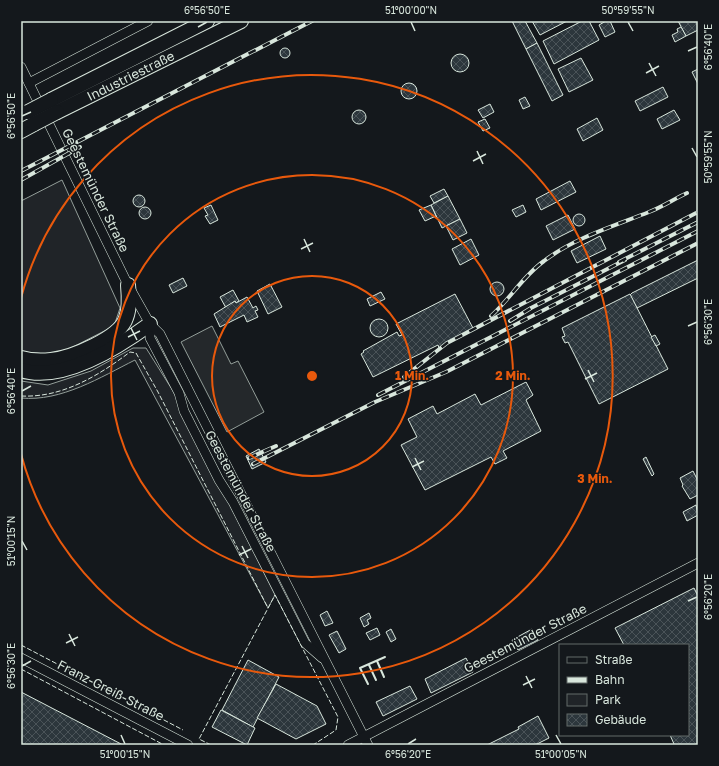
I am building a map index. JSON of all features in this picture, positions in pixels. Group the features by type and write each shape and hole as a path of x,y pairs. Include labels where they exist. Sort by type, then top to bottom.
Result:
{"highway":[{"name":"Industriestraße","path":"54,106 207,21"},
{"name":"Industriestraße","path":"21,131 28,117 241,21"},
{"path":"115,334 126,320 129,305 128,285"},
{"path":"21,358 30,360 52,360 76,353 115,334 150,324"},
{"path":"21,370 29,372 54,372 77,366 124,343 150,324"}],"street":[{"path":"29,82 148,21"},
{"name":"Geestemünder Straße","path":"21,67 128,285 150,324 160,334 366,741 698,563"},
{"name":"Geestemünder Straße","path":"150,324 150,338 179,393 184,411 219,480 233,502 305,643 326,661"},
{"name":"Franz-Greiß-Straße","path":"21,658 188,745"},
{"path":"348,745 366,741"}],"green space":[{"path":"62,180 120,308 114,326 69,349 47,354 23,352 21,351 21,201"},
{"path":"133,348 146,348 173,391 275,595 268,608 135,360 95,381 66,392 36,398 21,398 21,381 48,385 91,371"}],"shaded area":[{"path":"212,326 231,364 238,361 264,412 227,432 181,342"}],"building":[{"path":"512,21 525,21 537,43 526,49"},
{"path":"532,21 567,21 540,35"},
{"path":"582,21 589,21 599,40 554,64 543,41"},
{"path":"606,21 610,21 615,32 605,37 599,25"},
{"path":"678,21 698,21 698,30 686,36"},
{"path":"681,27 686,36 675,42 672,35 678,32 677,29"},
{"path":"537,43 563,95 552,101 526,49"},
{"path":"283,48 287,48 289,49 289,57 283,58 280,55 280,51"},
{"path":"456,54 464,54 469,59 467,70 464,72 456,72 451,67 451,59"},
{"path":"581,58 593,80 569,92 558,69"},
{"path":"698,69 698,84 692,72"},
{"path":"409,83 416,88 417,91 412,98 409,99 402,94 401,91 406,84"},
{"path":"663,87 668,97 640,111 635,101"},
{"path":"525,97 530,106 523,109 519,100"},
{"path":"490,104 494,112 483,118 478,110"},
{"path":"356,110 362,110 366,114 366,120 362,124 356,124 352,120 352,114"},
{"path":"674,110 680,120 662,129 657,119"},
{"path":"597,118 603,130 583,141 577,129"},
{"path":"485,119 490,128 483,131 478,122"},
{"path":"570,181 576,192 541,210 536,199"},
{"path":"444,189 448,196 434,203 430,196"},
{"path":"137,195 141,195 145,201 141,207 137,207 133,203 133,199"},
{"path":"448,196 460,219 442,228 431,205"},
{"path":"211,205 218,220 210,224 205,216 208,215 204,208"},
{"path":"431,205 436,216 425,221 419,210"},
{"path":"523,205 526,212 516,217 512,210"},
{"path":"143,207 147,207 151,213 147,219 143,219 139,215 139,211"},
{"path":"579,214 583,216 585,220 583,224 579,226 575,224 573,220 575,216"},
{"path":"568,215 575,229 553,240 546,226"},
{"path":"460,219 467,233 453,240 446,226"},
{"path":"600,236 606,249 577,263 571,251"},
{"path":"471,239 479,255 460,265 452,249"},
{"path":"698,260 698,278 637,308 630,295 632,293"},
{"path":"183,278 187,286 173,293 169,285"},
{"path":"497,282 502,284 504,289 502,294 497,296 492,294 490,289 492,284"},
{"path":"270,284 282,307 268,314 257,291"},
{"path":"233,290 239,301 236,303 235,301 226,308 220,297"},
{"path":"381,292 385,299 370,306 367,299"},
{"path":"455,294 474,330 439,348 438,345 373,377 361,354 364,352 363,351 397,332 399,336 402,335 396,324"},
{"path":"630,294 668,369 599,404 568,342 565,343 562,337 565,336 562,328"},
{"path":"247,297 253,308 256,306 258,310 255,311 258,317 247,322 244,315 220,327 214,314 235,301 236,303"},
{"path":"375,319 383,319 388,324 386,335 383,337 375,337 370,332 370,324"},
{"path":"655,335 660,344 656,346 651,337"},
{"path":"526,382 533,395 526,400 541,431 503,451 507,458 495,464 491,457 425,490 401,445 417,437 408,419 433,406 437,414 475,394 481,405"},
{"path":"259,449 266,462 252,469 246,456"},
{"path":"646,457 654,474 652,476 643,459"},
{"path":"693,471 698,481 698,495 690,499 682,486 683,485 680,478"},
{"path":"696,505 698,515 687,521 683,512"},
{"path":"694,588 698,596 698,745 673,745 674,744 670,736 689,736 689,644 623,644 615,628"},
{"path":"327,611 333,623 325,626 320,615"},
{"path":"369,613 371,618 367,620 369,624 364,627 360,618"},
{"path":"377,628 380,635 370,640 366,633"},
{"path":"391,629 396,639 391,642 386,632"},
{"path":"532,629 538,640 518,650 512,640"},
{"path":"337,631 346,649 339,653 329,635"},
{"path":"466,658 473,672 431,693 425,679"},
{"path":"248,660 279,677 253,727 222,710"},
{"path":"276,684 317,706 326,724 296,739 257,718"},
{"path":"410,686 417,699 383,716 376,702"},
{"path":"21,692 123,745 21,745"},
{"path":"221,710 255,728 247,745 212,727"},
{"path":"538,716 549,738 535,745 487,745 519,729 518,727"}],"railway":[{"path":"21,171 312,21"},
{"path":"21,180 80,147"},
{"path":"491,316 536,267 556,253 581,239 654,210 687,193"},
{"path":"404,377 447,343 698,212"},
{"path":"619,262 698,222"},
{"path":"378,395 698,231"},
{"path":"253,464 375,402 446,372 698,243"},
{"path":"510,321 531,308 625,260"},
{"path":"249,458 276,446"}],"fence":[{"path":"21,396 36,396 51,393 79,384 130,352 136,353 158,392 268,608"},
{"path":"211,745 199,739 275,595 338,717 336,730 313,745"},
{"path":"21,645 183,730"},
{"path":"21,669 164,745"}],"wall":[{"path":"368,684 360,668 385,657"},
{"path":"377,661 384,677"},
{"path":"369,665 376,680"}]}
